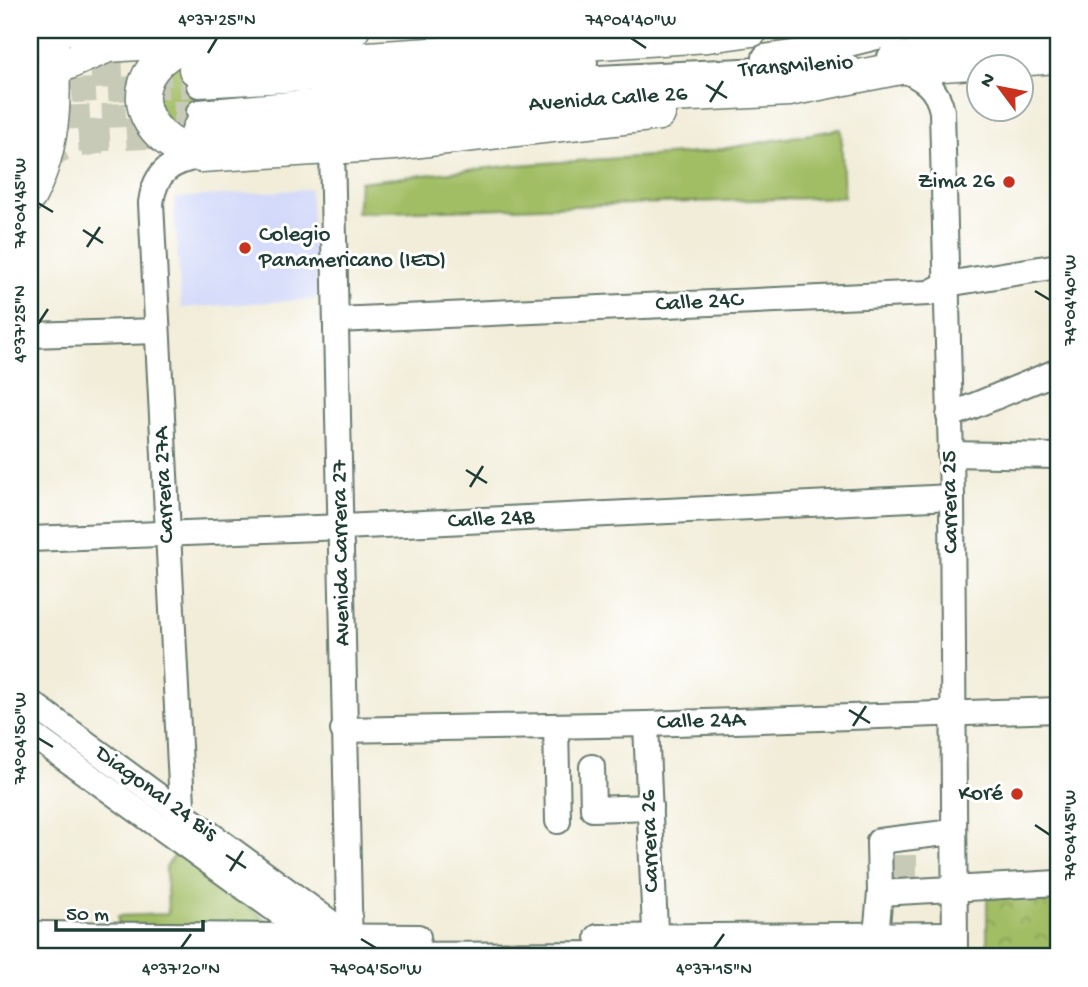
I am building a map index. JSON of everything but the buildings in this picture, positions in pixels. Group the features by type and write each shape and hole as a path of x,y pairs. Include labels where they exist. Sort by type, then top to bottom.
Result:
{"main road":[{"path":"30,196 49,144 55,99 52,30"},
{"path":"76,30 108,46 195,65 708,36 752,30"},
{"path":"353,30 326,30 195,65 165,54 155,65 146,83 145,108 148,120 161,138 174,147 199,132 332,149 635,119 789,90"},
{"path":"30,88 55,69 108,46"},
{"name":"Avenida Calle 26","path":"199,132 631,98 789,90 900,68 1058,57"}],"street":[{"name":"TransMilenio","path":"195,65 544,65 754,58 836,47 905,30"},
{"name":"TransMilenio","path":"199,132 577,79 838,68 959,43 1055,30"},
{"name":"Carrera 25","path":"900,68 932,86 938,94 942,111 952,497 951,712 955,948"},
{"name":"Carrera 27A","path":"184,843 152,189 199,132"},
{"name":"Avenida Carrera 27","path":"332,149 343,527 346,950"},
{"name":"Calle 24C","path":"337,320 929,293 947,284 1058,266"},
{"path":"30,335 157,331"},
{"path":"949,416 1058,370"},
{"path":"950,454 1058,456"},
{"name":"Calle 24B","path":"30,539 343,527 952,497"},
{"name":"Diagonal 24 Bis","path":"30,702 182,812 346,950"},
{"name":"Calle 24A","path":"343,730 646,724 1058,710"},
{"name":"Carrera 26","path":"646,724 656,949"},
{"path":"556,726 558,821"},
{"name":"Diagonal 24 Bis","path":"30,733 309,934"},
{"path":"592,767 593,809 650,807"},
{"path":"876,935 900,871 953,832"},
{"path":"900,871 954,887 1058,883"},
{"path":"30,934 309,934 346,950"},
{"path":"656,949 876,935 955,948"},
{"path":"30,956 346,950 955,948"}],"shaded area":[{"name":"Colegio Panamericano (IED)","path":"310,189 317,299 181,308 174,198"}],"green space":[{"path":"192,48 198,150 184,145 149,91"},
{"path":"841,129 844,197 357,213 360,182 515,165 697,153"},
{"path":"177,852 270,923 118,928 118,916 168,914 166,867"},
{"path":"1058,897 1058,957 987,957 987,898"}],"tunnel":[{"path":"43,75 195,69"},
{"path":"36,93 199,85"},
{"path":"30,119 199,112"},
{"path":"30,139 182,131"},
{"path":"30,159 63,143 100,136"},
{"path":"905,855 905,879"}],"place":[{"name":"Zima 26","path":"1009,182"},
{"name":"Colegio Panamericano (IED)","path":"245,248"},
{"name":"Koré","path":"1017,794"}]}
